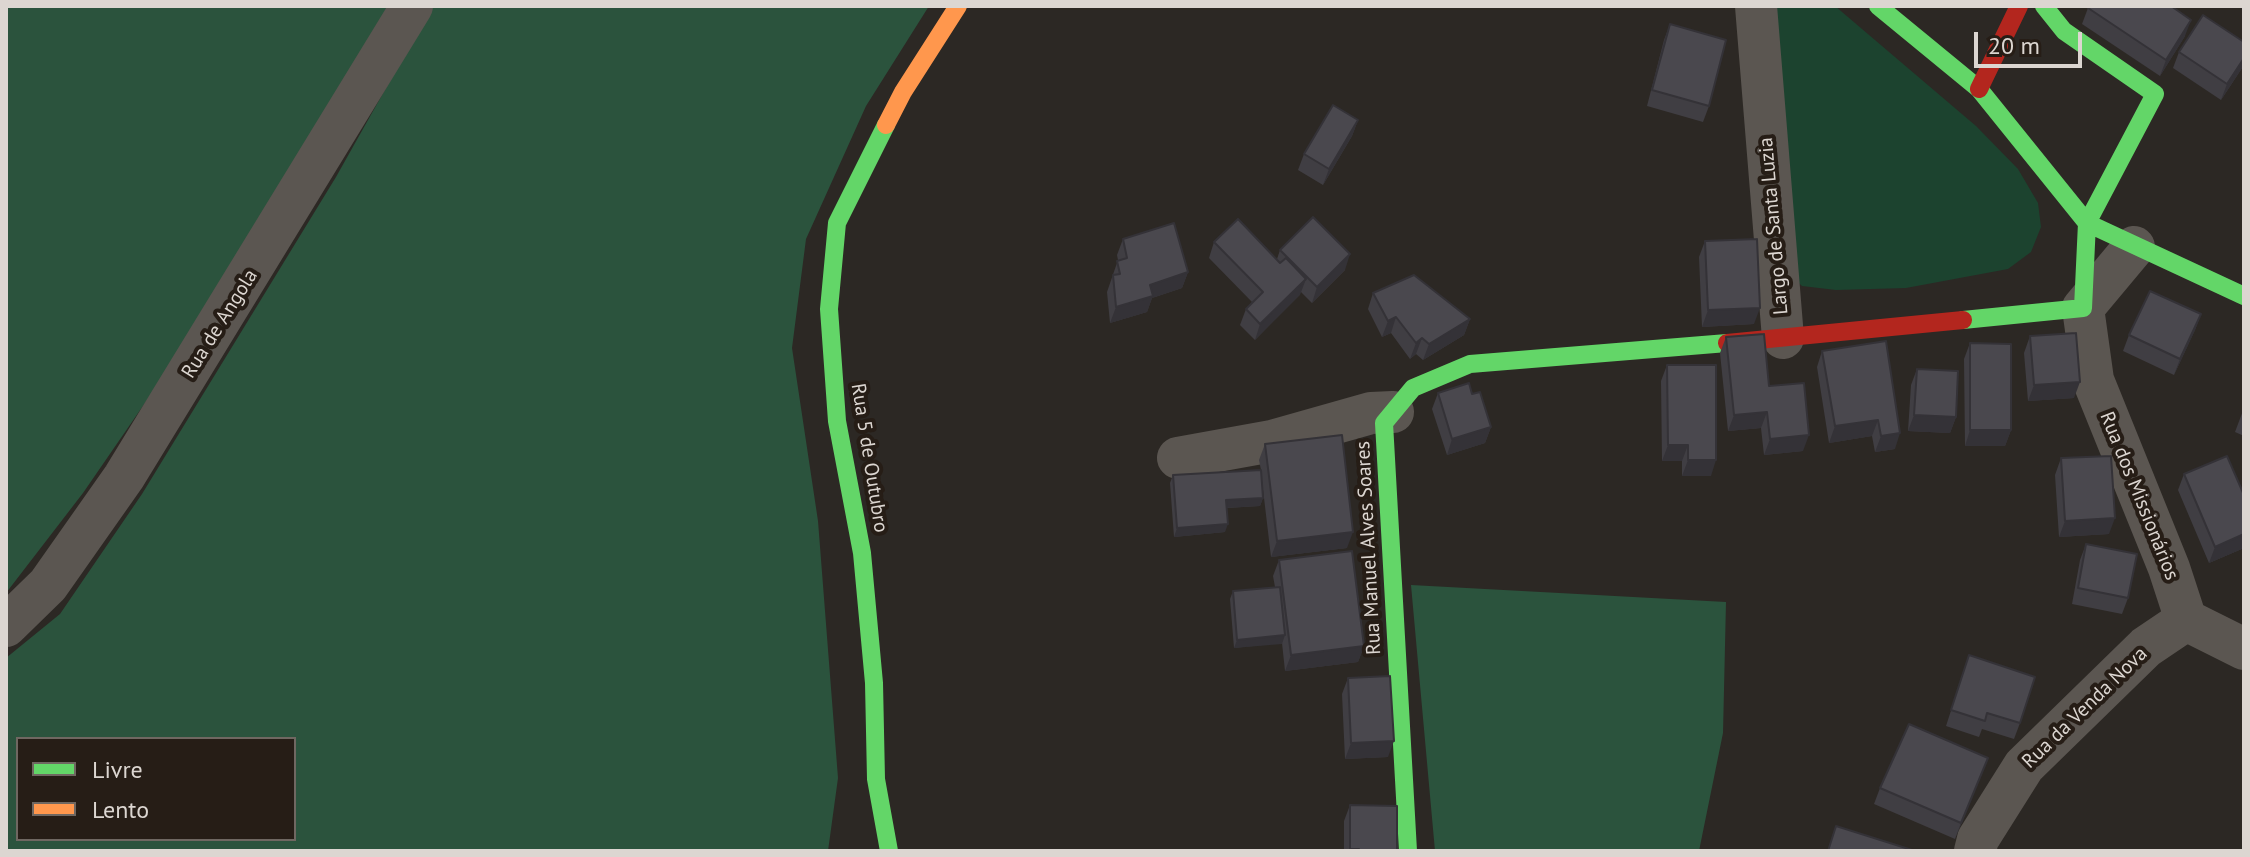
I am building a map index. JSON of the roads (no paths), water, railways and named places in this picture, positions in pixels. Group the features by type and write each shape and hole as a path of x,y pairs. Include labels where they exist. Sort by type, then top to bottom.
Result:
{"street":[{"name":"Rua de Angola","path":"6,626 48,585 124,477 412,6"},
{"name":"Rua 5 de Outubro","path":"889,851 876,779 874,683 862,553 837,421 829,309 837,223 903,92 958,6"},
{"name":"Largo de Santa Luzia","path":"1756,6 1783,338 2083,308"},
{"path":"1878,6 1979,89 2087,223 2244,296"},
{"path":"1979,89 2019,6"},
{"path":"2044,6 2064,31 2155,94 2087,223 2083,308"},
{"path":"2083,308 2134,247"},
{"name":"Rua dos Missionários","path":"2083,308 2093,380 2169,568 2186,620"},
{"path":"1178,458 1272,441 1371,413 1393,412 1413,388 1470,364 1783,338"},
{"name":"Rua Manuel Alves Soares","path":"1393,412 1384,423 1408,851"},
{"path":"2186,620 2244,649"},
{"name":"Rua da Venda Nova","path":"1975,851 1978,839 2024,766 2146,647 2186,620"}]}
